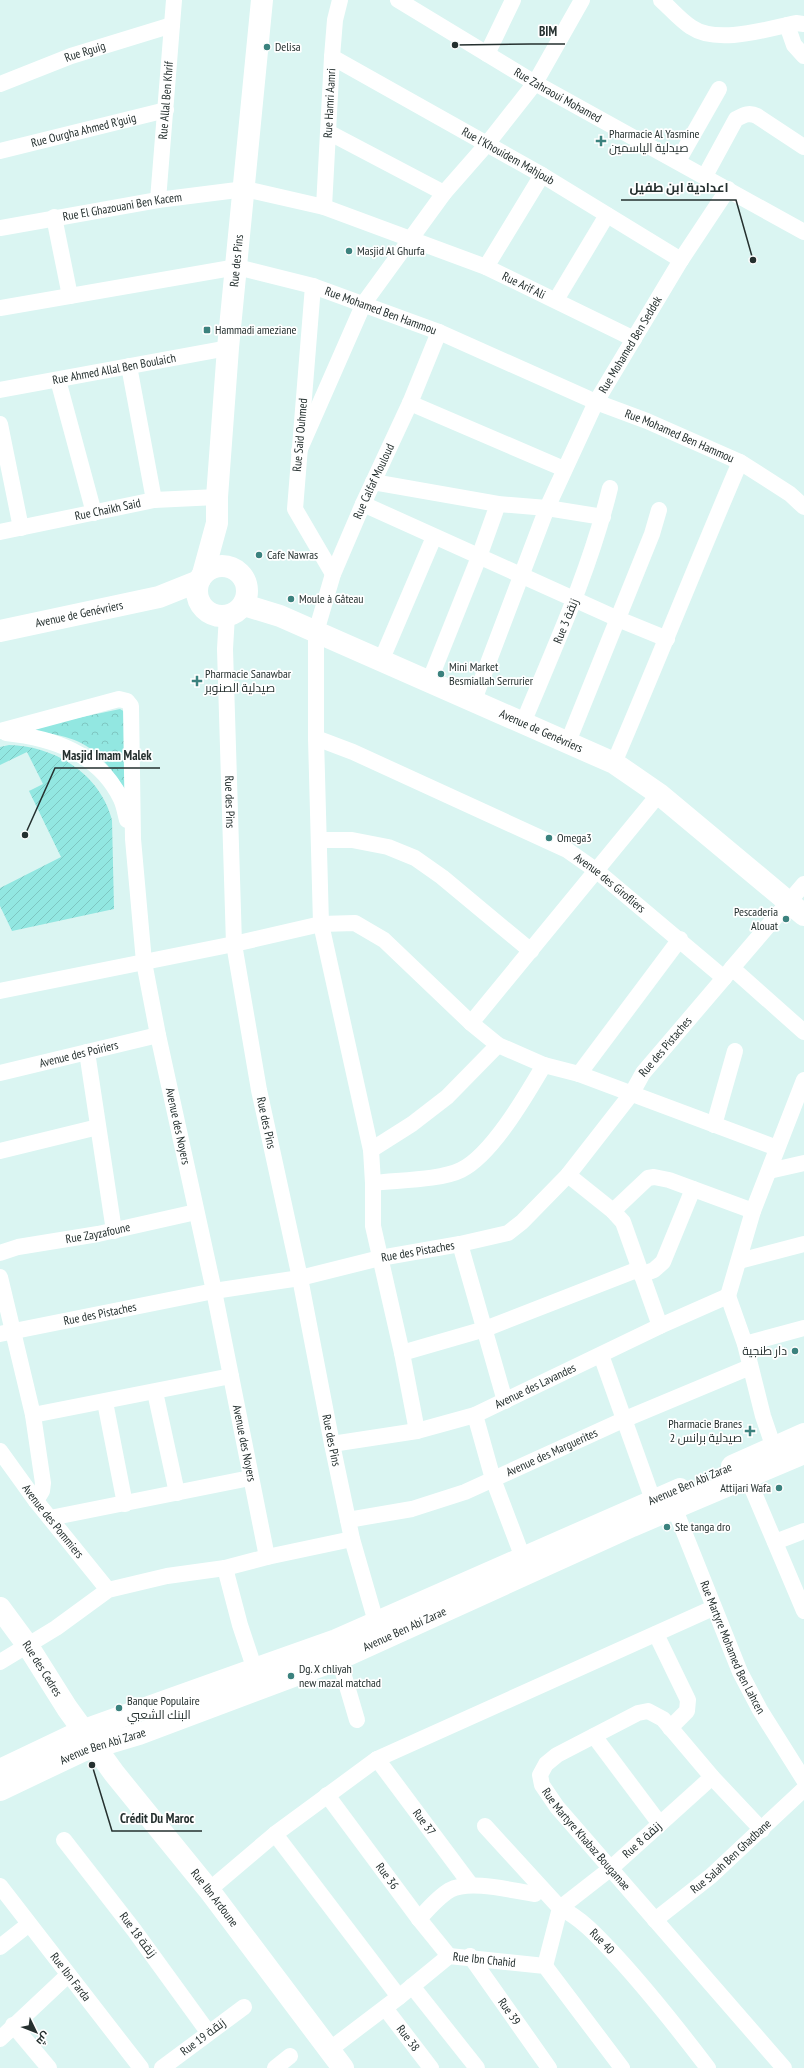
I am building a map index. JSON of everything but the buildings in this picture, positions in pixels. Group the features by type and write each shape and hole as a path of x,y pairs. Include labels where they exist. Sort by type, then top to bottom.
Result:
{"street":[{"name":"Rue Allal Ben Khrif","path":"158,200 174,0"},
{"name":"Rue des Pins","path":"201,585 217,523 217,497 228,348 245,189 262,0"},
{"name":"Rue Hamri Aamri","path":"324,207 332,57 335,20 340,0"},
{"name":"Rue Zahraoui Mohamed","path":"398,0 536,83 804,232"},
{"path":"487,54 513,0"},
{"path":"298,451 364,303 444,193 487,144 536,83 582,0"},
{"path":"661,0 692,28 711,34 734,36 796,23 804,24"},
{"name":"Rue Rguig","path":"0,84 71,56 172,24"},
{"path":"787,25 794,45 804,56"},
{"name":"Rue l'Khouidem Mahjoub","path":"332,57 542,175 681,260"},
{"path":"678,161 719,89"},
{"name":"Rue Ourgha Ahmed R'guig","path":"0,151 166,110"},
{"path":"705,176 736,119 744,114 757,116 804,147"},
{"path":"328,132 444,193"},
{"path":"486,267 542,175"},
{"name":"Rue El Ghazouani Ben Kacem","path":"0,228 158,200 245,189"},
{"name":"Rue Arif Ali","path":"245,189 324,207 486,267 634,339"},
{"name":"Rue Mohamed Ben Seddek","path":"474,700 547,508 596,402 681,260 728,189"},
{"path":"556,300 607,215"},
{"path":"54,218 70,296"},
{"name":"Rue Mohamed Ben Hammou","path":"0,308 237,267 313,286 364,303 439,332 596,402 647,421 740,462 790,494 804,507"},
{"name":"Rue Said Ouhmed","path":"313,286 298,451 295,509 333,574"},
{"name":"Rue Calfaf Mouloud","path":"417,1431 402,1353 373,1226 371,1150 322,924 316,738 316,632 333,574 362,504 410,403 439,332"},
{"name":"Rue Ahmed Allal Ben Boulaich","path":"0,390 228,348"},
{"path":"130,366 154,500"},
{"path":"58,380 94,513"},
{"path":"410,403 564,469"},
{"path":"0,424 21,528"},
{"path":"614,763 667,639 707,536 740,462"},
{"path":"373,482 498,504 547,508 603,517"},
{"name":"Rue 3 زنقة","path":"523,723 575,600 603,517 610,488"},
{"name":"Rue Chaikh Said","path":"0,532 154,500 217,497"},
{"path":"362,504 575,600 667,639"},
{"path":"429,682 479,557 498,504"},
{"path":"568,742 652,534 659,510"},
{"name":"Rue des Pins","path":"217,523 235,569"},
{"path":"381,661 434,537"},
{"path":"215,566 229,566 235,569 246,581 248,589 235,610 214,614 208,611 201,585 215,566"},
{"name":"Avenue de Genévriers","path":"0,631 159,597 201,585"},
{"name":"Rue des Pins","path":"235,610 225,649 234,944 259,1090 300,1278 332,1444 352,1539 376,1622"},
{"name":"Avenue de Genévriers","path":"235,610 280,616 429,682 474,700 614,763 659,794 796,908"},
{"name":"Avenue des Noyers","path":"0,732 119,699 127,701 132,710 133,839 144,962 158,1035 214,1291 250,1478 267,1557"},
{"path":"0,732 48,740 69,748 86,759 100,771 121,799 133,839"},
{"name":"Avenue des Girofliers","path":"316,738 353,752 566,850 597,871 680,940 728,973 804,1032"},
{"path":"471,1023 659,794"},
{"path":"320,840 352,840 388,847 415,858 442,877 531,951"},
{"name":"Rue des Pistaches","path":"7,1332 214,1291 300,1278 380,1258 460,1244 508,1232 522,1222 568,1175 632,1093 643,1073 728,973 796,908 804,884"},
{"path":"0,991 234,944 322,924 356,923 379,937 471,1023 498,1045 544,1065 579,1074 777,1148"},
{"path":"579,1074 680,940"},
{"name":"Avenue des Poiriers","path":"0,1073 158,1035"},
{"path":"371,1150 412,1124 447,1098 498,1045"},
{"path":"714,1125 735,1051"},
{"path":"87,1052 114,1231"},
{"path":"373,1183 444,1175 461,1170 470,1164 480,1156 522,1104 544,1065"},
{"path":"776,1455 750,1367 745,1344 728,1296 753,1211 804,1080"},
{"path":"0,1151 98,1127"},
{"path":"769,1171 804,1163"},
{"path":"568,1175 613,1211 623,1222 660,1326"},
{"path":"613,1211 648,1178 661,1178 753,1211"},
{"path":"402,1353 485,1329 640,1272 654,1270 663,1262 693,1189"},
{"name":"Rue Zayzafoune","path":"0,1253 18,1247 114,1231 196,1212"},
{"path":"460,1244 505,1401"},
{"path":"739,1261 804,1244"},
{"path":"0,1276 7,1332 33,1415 43,1483 42,1492 36,1501"},
{"name":"Avenue des Lavandes","path":"332,1444 417,1431 475,1415 660,1326 728,1296"},
{"path":"745,1344 804,1328"},
{"path":"601,1355 623,1420 653,1500"},
{"name":"Avenue des Marguerites","path":"348,1520 412,1509 446,1498 493,1479 623,1420 750,1367"},
{"path":"33,1415 231,1376"},
{"path":"155,1392 177,1493"},
{"path":"105,1402 125,1504"},
{"path":"475,1415 493,1479 523,1558"},
{"name":"Avenue Ben Abi Zarae","path":"0,1770 90,1738 255,1670 308,1651 653,1500 744,1469 776,1455 804,1434"},
{"name":"Avenue des Pommiers","path":"0,1451 36,1501 108,1590"},
{"name":"Avenue Ben Abi Zarae","path":"776,1455 804,1453"},
{"path":"744,1469 803,1605"},
{"name":"Avenue Ben Abi Zarae","path":"90,1738 139,1734 339,1659 674,1507 744,1469"},
{"path":"50,1518 250,1478"},
{"name":"Rue Martyre Mohamed Ben Lahcen","path":"674,1507 713,1608 748,1690 804,1780"},
{"path":"775,1542 804,1531"},
{"path":"0,1662 28,1646 94,1602 108,1590 168,1576 225,1568 267,1557 352,1539"},
{"path":"225,1568 240,1625 255,1670"},
{"name":"Rue des Cedres","path":"0,1608 28,1646 67,1708 90,1738"},
{"path":"210,1890 275,1834 377,1759 713,1608"},
{"path":"656,1634 688,1700 687,1711 670,1728"},
{"path":"339,1659 357,1720"},
{"name":"Rue Martyre Khabaz Bougamae","path":"762,1830 712,1777 658,1715 648,1711 638,1713 553,1758 540,1775 540,1780 557,1807 784,2068"},
{"path":"594,1736 660,1824"},
{"name":"Avenue Ben Abi Zarae","path":"0,1790 82,1751 90,1738"},
{"name":"Rue Ibn Ardoune","path":"90,1738 114,1773 210,1890 343,2068"},
{"name":"Rue 37","path":"377,1759 471,1885"},
{"name":"Rue 8 زنقة","path":"560,1908 610,1869 712,1777"},
{"name":"Rue Salah Ben Ghadbane","path":"655,1920 711,1876 762,1830 804,1789"},
{"name":"Rue 36","path":"327,1795 419,1919 449,1956"},
{"name":"Rue 40","path":"485,1826 560,1908 571,1913 592,1931 641,1982 708,2068"},
{"path":"275,1834 399,1997"},
{"name":"Rue 18 زنقة","path":"64,1840 134,1930 208,2032"},
{"path":"419,1919 449,1891 458,1887 471,1885 535,1894"},
{"name":"Rue Ibn Farda","path":"0,1886 141,2068"},
{"path":"560,1908 544,1966 622,2068"},
{"path":"0,1947 29,1924"},
{"name":"Rue Ibn Chahid","path":"329,2050 385,2008 449,1956 470,1956 544,1966"},
{"name":"Rue 39","path":"470,1956 549,2068"},
{"path":"0,2039 13,2025 68,1975"},
{"path":"412,1986 476,2068"},
{"name":"Rue 19 زنقة","path":"162,2068 208,2032 244,2007"},
{"name":"Rue 38","path":"385,2008 431,2068"},
{"path":"13,2025 49,2068"},
{"path":"275,2068 290,2056"}],"green space":[{"path":"120,709 125,712 128,787 124,788 106,764 88,747 67,737 37,732 35,727"},
{"path":"9,745 43,751 59,757 86,776 97,789 106,804 112,820 114,909 12,931 0,906 0,888 61,857 29,791 43,784 27,752 0,765 0,747"}],"place":[{"name":"BIM","path":"455,45"},
{"name":"Delisa","path":"267,47"},
{"name":"Pharmacie Al Yasmine صيدلية الياسمين","path":"601,141"},
{"name":"Masjid Al Ghurfa","path":"349,251"},
{"name":"اعدادية ابن طفيل","path":"753,260"},
{"name":"Hammadi ameziane","path":"207,330"},
{"name":"Cafe Nawras","path":"259,555"},
{"name":"Moule à Gâteau","path":"291,599"},
{"name":"Mini Market Besmiallah Serrurier","path":"441,674"},
{"name":"Pharmacie Sanawbar صيدلية الصنوبر","path":"197,681"},
{"name":"Masjid Imam Malek","path":"25,835"},
{"name":"Omega3","path":"549,838"},
{"name":"Pescaderia Alouat","path":"786,919"},
{"name":"دار طنجية","path":"795,1351"},
{"name":"Pharmacie Branes 2 صيدلية برانس","path":"750,1431"},
{"name":"Attijari Wafa","path":"779,1488"},
{"name":"Ste tanga dro","path":"667,1527"},
{"name":"Dg. X chliyah new mazal matchad","path":"291,1676"},
{"name":"Banque Populaire البنك الشعبي","path":"119,1708"},
{"name":"Crédit Du Maroc","path":"92,1765"}]}
